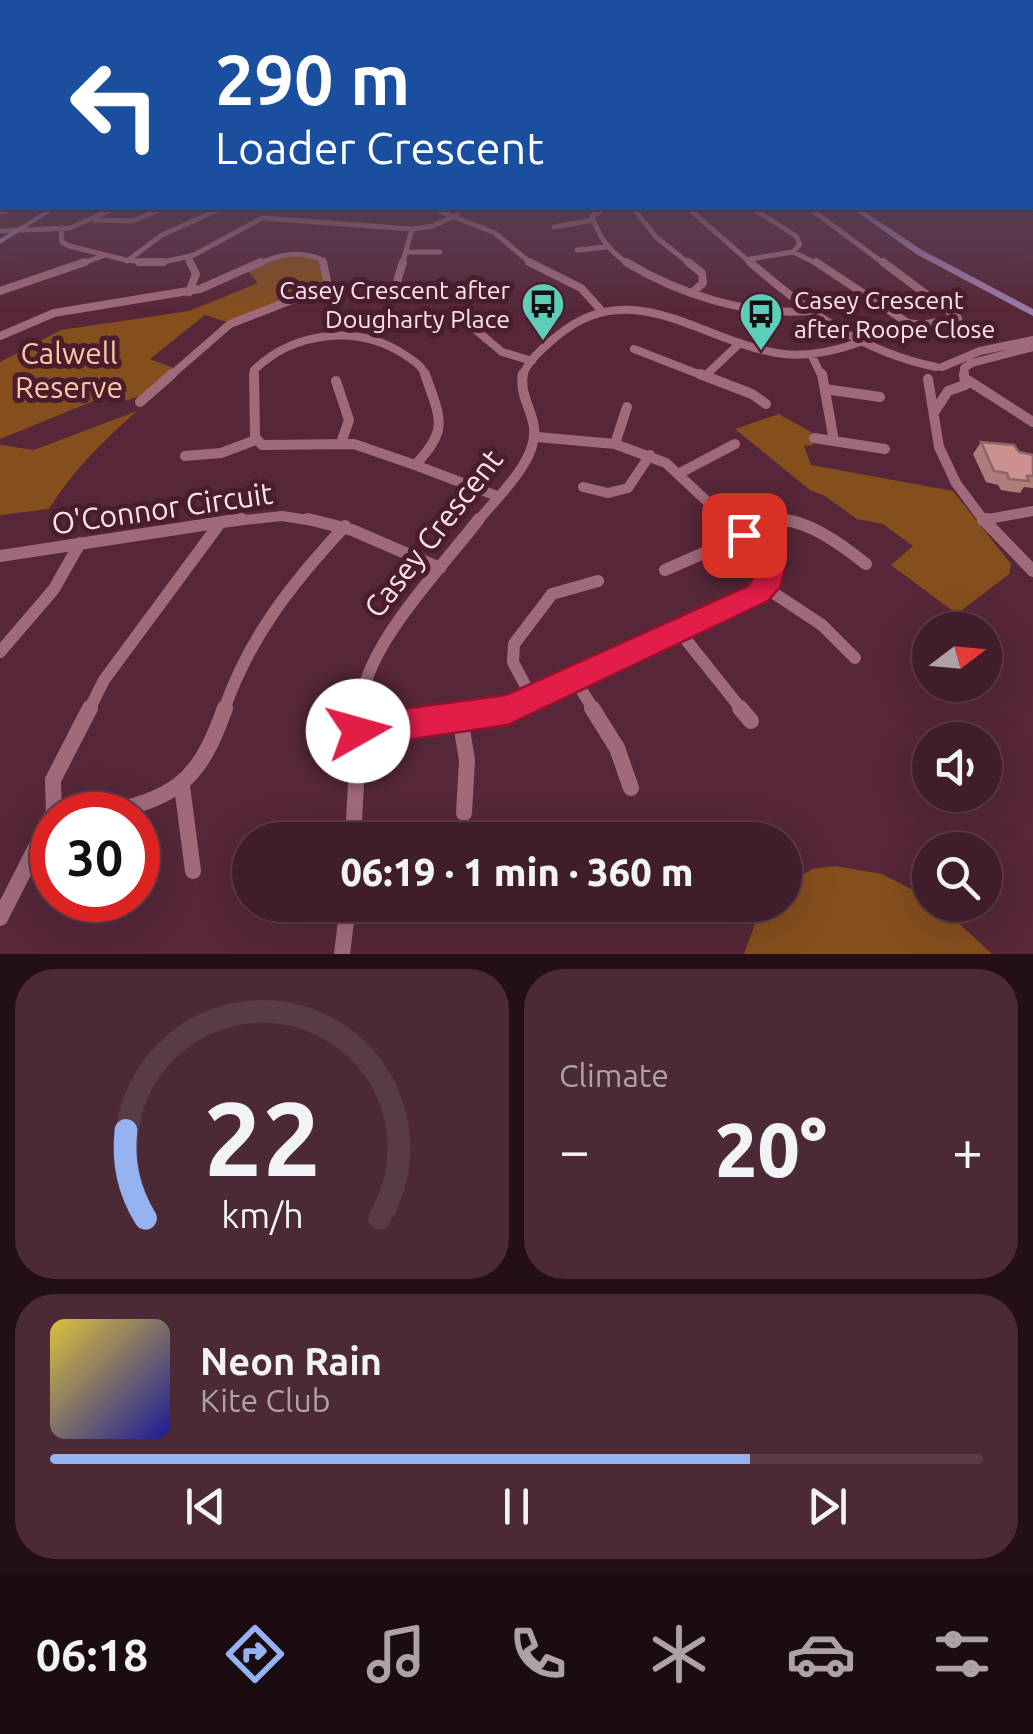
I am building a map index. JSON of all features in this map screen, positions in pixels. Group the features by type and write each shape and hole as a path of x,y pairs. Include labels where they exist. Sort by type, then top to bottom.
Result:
{"main road":[{"path":"0,242 32,222"},
{"path":"875,222 919,252 1031,311"}],"street":[{"path":"0,231 61,230 88,222"},
{"path":"127,261 162,234 191,222"},
{"path":"61,230 64,244 157,266 188,260 240,226 255,222"},
{"path":"333,222 412,229 443,222"},
{"path":"472,222 495,232 531,264 582,288 600,309"},
{"path":"554,227 585,222"},
{"path":"594,222 606,247 645,274 765,313 812,311"},
{"path":"644,222 656,237 702,273 703,283 694,291"},
{"path":"704,222 812,311 858,341 928,378 993,396"},
{"path":"773,222 796,236 800,244 793,252"},
{"path":"750,259 793,252 820,263 908,324 958,318 827,222"},
{"path":"397,282 412,229"},
{"path":"578,250 606,247"},
{"path":"406,252 440,252"},
{"path":"0,336 54,313 189,292 278,255 309,254 326,263 326,281 320,290 230,324 140,402"},
{"path":"0,293 105,255"},
{"path":"188,260 196,274 189,292"},
{"path":"476,330 502,352 532,361 569,322 600,309 648,312 774,352 811,354 858,341"},
{"path":"256,440 252,377 263,360 294,344 340,334 370,335 419,363 435,403 441,435 415,465"},
{"path":"705,376 740,343"},
{"path":"1033,344 980,351 925,371 934,388 935,429 946,465 983,520 1033,571"},
{"path":"935,411 956,388 966,385 964,368 972,362 1033,344"},
{"path":"634,349 752,394 766,404"},
{"path":"811,354 825,389 834,441"},
{"path":"893,357 939,367 966,379 1033,422"},
{"name":"Casey Crescent","path":"354,822 361,692 372,659 532,452 537,437 522,384 532,361"},
{"path":"336,381 349,420 341,443"},
{"path":"825,389 880,397"},
{"path":"615,444 627,407"},
{"path":"358,731 496,713 533,700 766,588 771,580 770,565 743,533 680,473 650,455 615,444 537,437"},
{"path":"814,438 885,449"},
{"path":"184,456 221,453 256,440 270,446 341,443 366,447 497,496"},
{"path":"680,473 735,444"},
{"path":"583,487 608,493 628,488 650,455"},
{"path":"983,520 1033,512"},
{"name":"O'Connor Circuit","path":"0,556 220,522 292,516 345,526 440,568"},
{"path":"665,570 768,520 783,520 844,546 866,564"},
{"path":"53,792 53,780 104,680 220,522"},
{"path":"160,799 182,786 206,757 235,676 264,623 296,579 345,526"},
{"path":"0,652 54,589 80,544"},
{"path":"533,700 512,662 514,644 552,594 598,580"},
{"path":"766,588 822,625 855,658"},
{"path":"678,631 751,721"},
{"path":"575,680 617,748 631,788"},
{"path":"460,718 466,760 464,813"},
{"path":"182,786 192,871"},
{"path":"0,918 30,861"},
{"path":"342,954 346,922"}],"green space":[{"name":"Calwell Reserve","path":"300,255 321,259 324,283 313,292 227,322 205,315 150,359 174,368 142,395 128,400 108,395 0,439 0,362 61,330 189,311 258,283 248,271 274,259"},
{"name":"Calwell Reserve","path":"137,411 89,457 49,509 0,515 0,445 34,450"},
{"path":"779,414 811,432 813,445 804,446 811,465 953,491 1011,564 1009,574 960,612 954,612 891,565 913,546 883,524 857,519 810,490 735,429"},
{"path":"835,866 882,874 912,890 912,922 957,922 992,954 744,954 756,922 802,922 802,876 812,869"}],"building":[{"path":"981,442 1014,445 1019,452 1033,455 1033,476 1027,476 1029,481 1009,479 1007,473 994,471"}],"place":[{"name":"Casey Crescent after Dougharty Place","path":"543,342"},
{"name":"Casey Crescent after Roope Close","path":"761,352"}],"route":[{"path":"358,731 508,710 758,594 771,580 772,570 764,555 744,535"}]}
